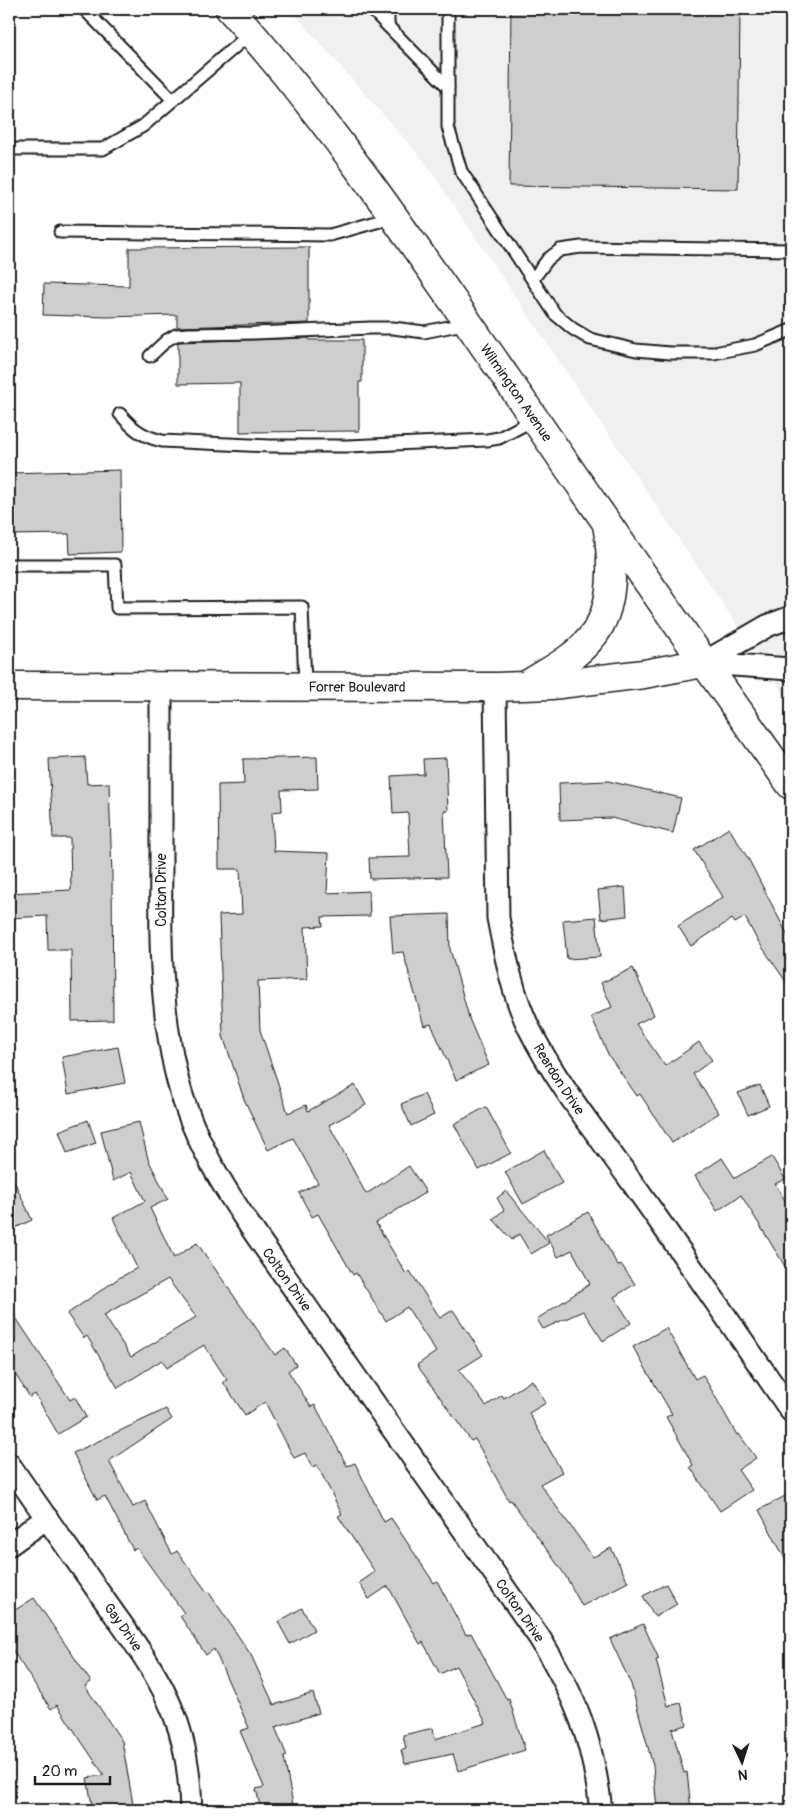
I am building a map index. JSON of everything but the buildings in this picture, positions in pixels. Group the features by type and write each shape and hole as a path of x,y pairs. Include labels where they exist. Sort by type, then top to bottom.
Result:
{"main road":[{"name":"Wilmington Avenue","path":"230,9 305,99 394,217 703,662 791,785"},
{"path":"527,685 559,666 577,652 592,638 600,625 605,614 610,592 610,552 606,523"},
{"name":"Forrer Boulevard","path":"9,686 305,685 495,687 551,684 644,674 703,662"}],"street":[{"name":"Forrer Boulevard","path":"703,662 767,626 791,618"},
{"name":"Forrer Boulevard","path":"703,662 791,669"},
{"name":"Colton Drive","path":"162,686 160,931 162,983 175,1071 187,1113 203,1150 228,1192 365,1391 539,1637 557,1666 576,1704 588,1739 597,1774 601,1810"},
{"name":"Reardon Drive","path":"495,687 498,918 514,986 529,1029 557,1077 707,1288 791,1411"},
{"name":"Gay Drive","path":"9,1464 132,1639 156,1678 174,1714 185,1752 190,1782 191,1810"},
{"path":"9,1545 46,1518"}],"lane":[{"path":"84,9 173,100"},
{"path":"371,9 448,88"},
{"path":"388,9 388,26"},
{"path":"448,9 448,126 461,171 556,314 573,329 590,339 636,350 670,353 714,353 755,345 791,330"},
{"path":"9,149 103,148 143,126 251,33"},
{"path":"60,232 330,235 394,217"},
{"path":"533,279 548,259 560,250 581,247 791,250"},
{"path":"150,356 167,340 176,335 370,328 393,328 424,332 468,323"},
{"path":"120,414 137,432 149,438 162,441 290,446 348,446 487,440 499,438 535,419"},
{"path":"9,565 115,565 117,608 302,607 305,685"}],"shaded area":[{"path":"290,9 791,9 791,705 424,161"}]}
